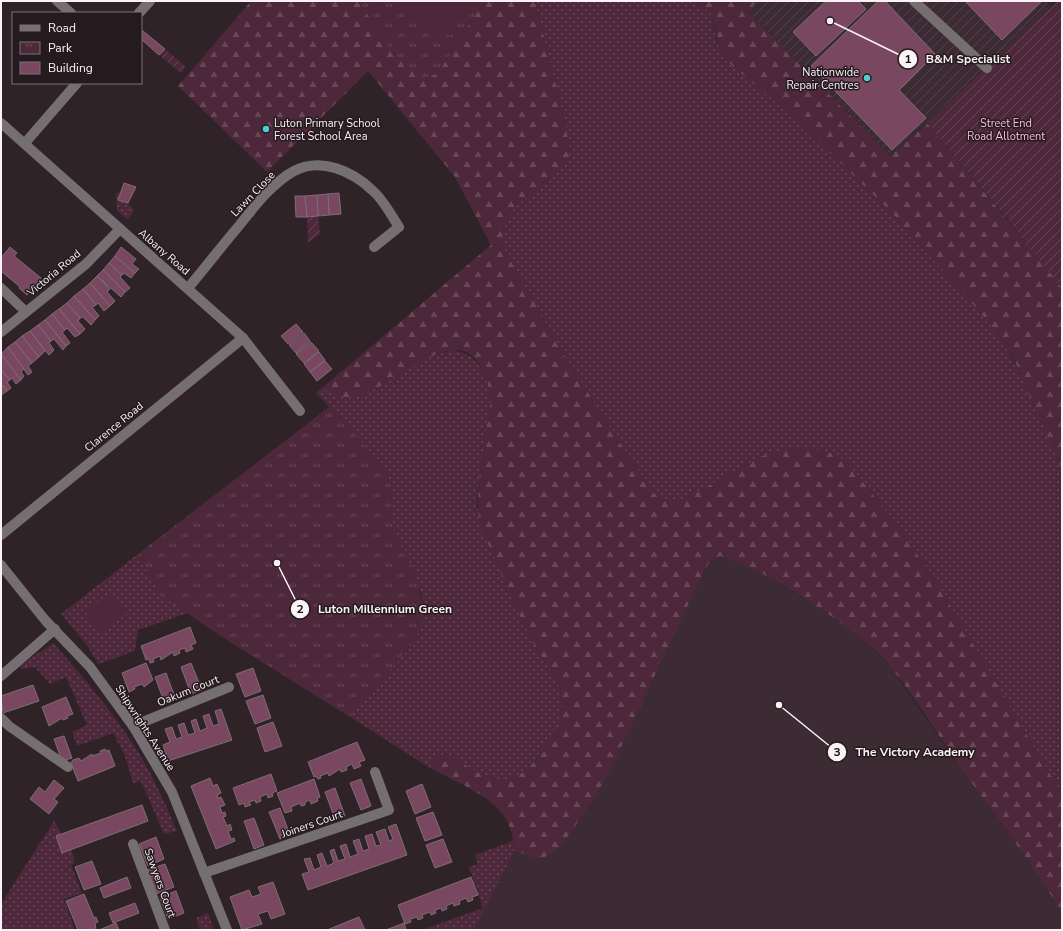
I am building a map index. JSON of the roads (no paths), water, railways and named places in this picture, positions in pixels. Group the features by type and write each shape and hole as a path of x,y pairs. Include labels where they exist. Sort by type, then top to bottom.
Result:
{"street":[{"path":"57,1 70,12"},
{"path":"140,12 150,1"},
{"path":"914,1 987,68"},
{"path":"25,143 76,84"},
{"name":"Albany Road","path":"1,123 188,288 242,338 300,411"},
{"name":"Lawn Close","path":"188,288 259,202 275,185 293,171 306,167 320,166 339,168 356,177 373,190 399,227 374,247"},
{"name":"Victoria Road","path":"1,332 86,264 120,229"},
{"path":"1,288 26,312"},
{"name":"Clarence Road","path":"1,535 242,338"},
{"name":"Shipwrights Avenue","path":"1,565 55,629 90,667 133,726 172,792 227,930"},
{"path":"1,676 55,629"},
{"name":"Oakum Court","path":"133,726 230,687"},
{"path":"1,718 9,726 68,767"},
{"name":"Joiners Court","path":"204,873 389,810 375,772"},
{"name":"Sawyers Court","path":"133,844 165,930"}],"place":[{"name":"B&M Specialist","path":"830,21"},
{"name":"Nationwide Repair Centres","path":"867,78"},
{"name":"Luton Primary School Forest School Area","path":"266,129"},
{"name":"Luton Millennium Green","path":"277,563"},
{"name":"The Victory Academy","path":"779,705"}],"park label":[{"name":"Street End Road Allotment","path":"1006,129"}]}
